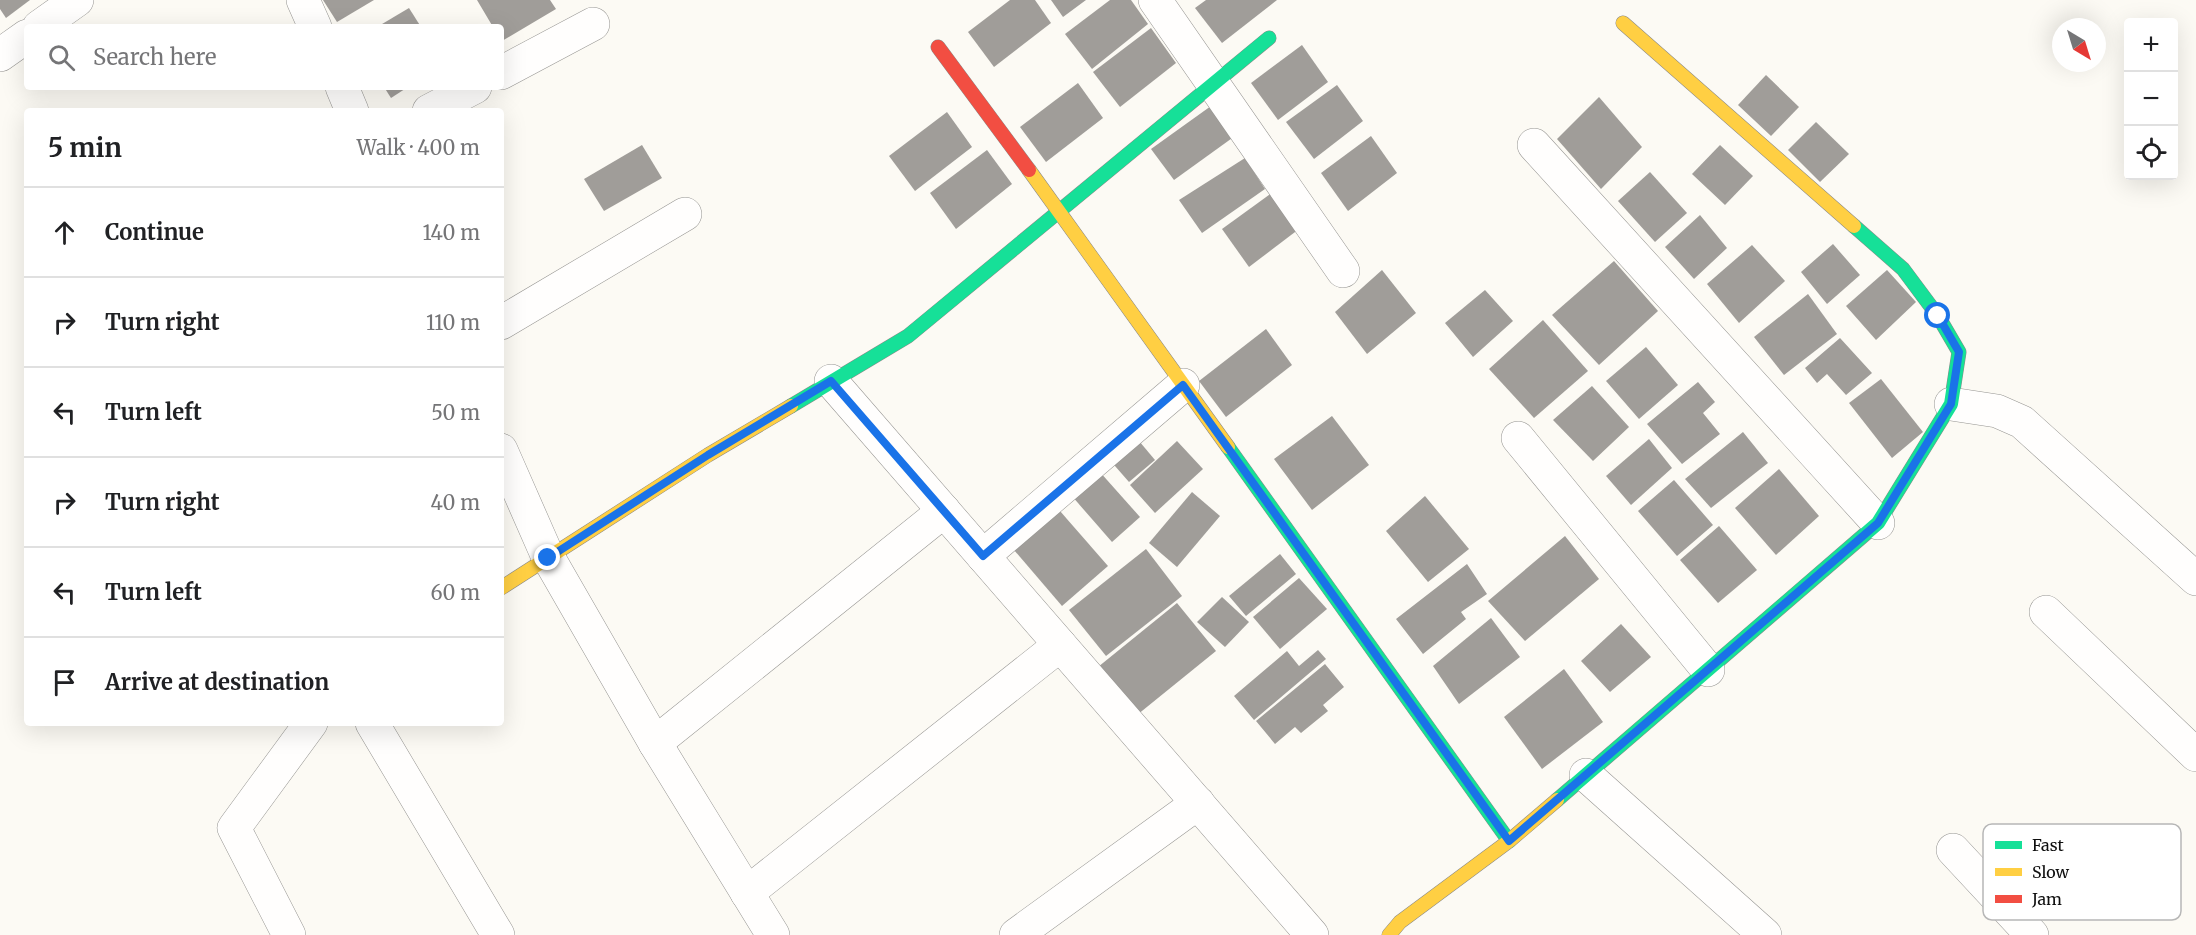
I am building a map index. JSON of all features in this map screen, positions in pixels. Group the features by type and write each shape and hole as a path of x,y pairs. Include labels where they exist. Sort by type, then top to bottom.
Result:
{"street":[{"path":"43,24 77,0"},
{"path":"303,0 314,24"},
{"path":"1155,0 1215,83 1343,271"},
{"path":"1389,935 1400,922 1509,841 1878,523 1951,404 1959,352 1938,316 1903,268 1623,23"},
{"path":"504,71 593,24"},
{"path":"0,55 24,38"},
{"path":"504,586 708,455 908,336 1269,38"},
{"path":"938,47 1059,211 1509,841"},
{"path":"343,90 351,108"},
{"path":"435,108 468,90"},
{"path":"1534,145 1878,523"},
{"path":"504,321 685,214"},
{"path":"831,381 1312,935"},
{"path":"983,556 1183,385"},
{"path":"1951,404 1996,411 2022,422 2196,579"},
{"path":"1518,438 1708,670"},
{"path":"504,457 548,558 656,743 773,935"},
{"path":"656,743 944,512"},
{"path":"2046,612 2196,755"},
{"path":"747,893 1060,645"},
{"path":"289,935 234,828 310,726"},
{"path":"374,726 498,935"},
{"path":"1586,775 1765,935"},
{"path":"1016,935 1198,803"},
{"path":"1953,850 1983,882"},
{"path":"2018,920 2032,935"}],"building":[{"path":"0,0 30,0 6,18 0,9"},
{"path":"323,0 374,0 337,22"},
{"path":"477,0 550,0 556,9 504,40 504,24 491,24"},
{"path":"1010,0 1035,0 1051,23 994,67 968,32"},
{"path":"1051,0 1086,0 1063,17"},
{"path":"1110,0 1131,0 1148,24 1092,69 1065,34"},
{"path":"1206,0 1277,0 1222,43 1195,8"},
{"path":"409,8 419,24 382,24"},
{"path":"1151,28 1176,63 1120,107 1093,72"},
{"path":"1302,45 1328,82 1278,120 1251,83"},
{"path":"1766,75 1799,107 1771,136 1738,105"},
{"path":"1078,83 1103,118 1046,162 1020,127"},
{"path":"1337,85 1363,121 1314,159 1286,122"},
{"path":"386,90 403,90 391,98"},
{"path":"1599,97 1642,147 1601,189 1557,139"},
{"path":"1211,106 1235,136 1174,180 1151,149"},
{"path":"947,112 972,147 915,191 889,156"},
{"path":"1816,122 1849,154 1820,182 1788,150"},
{"path":"1371,136 1397,173 1348,211 1321,173"},
{"path":"642,145 662,178 604,211 584,179"},
{"path":"1720,145 1753,176 1725,205 1692,174"},
{"path":"987,150 1012,184 956,229 930,193"},
{"path":"1245,158 1265,189 1202,233 1179,200"},
{"path":"1650,172 1687,213 1655,242 1618,201"},
{"path":"1273,192 1299,229 1249,267 1222,229"},
{"path":"1700,215 1727,248 1694,279 1665,247"},
{"path":"1833,244 1860,275 1827,304 1801,272"},
{"path":"1752,245 1785,281 1739,323 1707,284"},
{"path":"1614,261 1658,311 1599,365 1552,315"},
{"path":"1382,270 1416,313 1367,354 1335,312"},
{"path":"1887,270 1916,302 1876,340 1846,306"},
{"path":"1485,290 1513,321 1473,357 1445,323"},
{"path":"1808,294 1837,334 1784,375 1754,337"},
{"path":"1543,320 1588,371 1534,418 1489,369"},
{"path":"1266,329 1292,365 1226,417 1199,381"},
{"path":"1840,338 1872,373 1846,395 1827,374 1817,383 1805,368"},
{"path":"1646,347 1678,385 1639,419 1606,381"},
{"path":"1881,379 1923,432 1892,458 1849,403"},
{"path":"1698,382 1715,402 1703,413 1720,434 1682,464 1647,424"},
{"path":"1592,386 1629,427 1593,461 1553,420"},
{"path":"1332,416 1369,465 1312,510 1274,459"},
{"path":"1743,432 1768,463 1711,508 1685,479"},
{"path":"1134,435 1155,460 1129,482 1108,458"},
{"path":"1649,439 1672,468 1631,505 1606,476"},
{"path":"1177,441 1203,469 1155,513 1130,485"},
{"path":"1779,469 1819,516 1776,555 1735,508"},
{"path":"1099,471 1140,517 1112,542 1071,495"},
{"path":"1674,480 1713,525 1677,556 1638,511"},
{"path":"1192,492 1220,516 1177,567 1149,543"},
{"path":"1425,496 1469,549 1428,582 1386,531"},
{"path":"1053,503 1108,566 1062,606 1008,543"},
{"path":"1719,526 1757,570 1718,603 1680,560"},
{"path":"1565,536 1599,579 1525,641 1488,601"},
{"path":"1146,549 1182,596 1106,656 1069,610"},
{"path":"1280,554 1296,574 1246,616 1229,596"},
{"path":"1467,564 1487,594 1461,612 1466,619 1423,654 1396,619"},
{"path":"1299,578 1327,609 1280,649 1253,617"},
{"path":"1222,597 1249,622 1225,647 1197,622"},
{"path":"1177,603 1216,651 1137,715 1098,667"},
{"path":"1491,618 1520,657 1459,704 1433,666"},
{"path":"1621,624 1651,657 1610,692 1581,661"},
{"path":"1318,650 1326,659 1254,720 1234,696 1287,651 1299,666"},
{"path":"1325,664 1344,687 1323,705 1328,711 1301,733 1295,727 1275,744 1256,721"},
{"path":"1564,669 1603,722 1542,769 1504,717"}],"traffic: fast":[{"path":"791,406 908,336 1269,38"},
{"path":"1557,800 1878,523 1951,404 1959,352 1938,316 1903,269 1854,226"},
{"path":"1228,447 1509,841"}],"traffic: slow":[{"path":"1623,23 1854,226"},
{"path":"1029,170 1228,447"},
{"path":"504,586 708,455 791,406"},
{"path":"1389,935 1400,922 1509,841 1557,800"}],"traffic: jam":[{"path":"938,47 1029,170"}],"route":[{"path":"548,558 708,455 831,381 983,556 1183,385 1509,841 1878,523 1951,404 1959,352 1938,316"}]}
